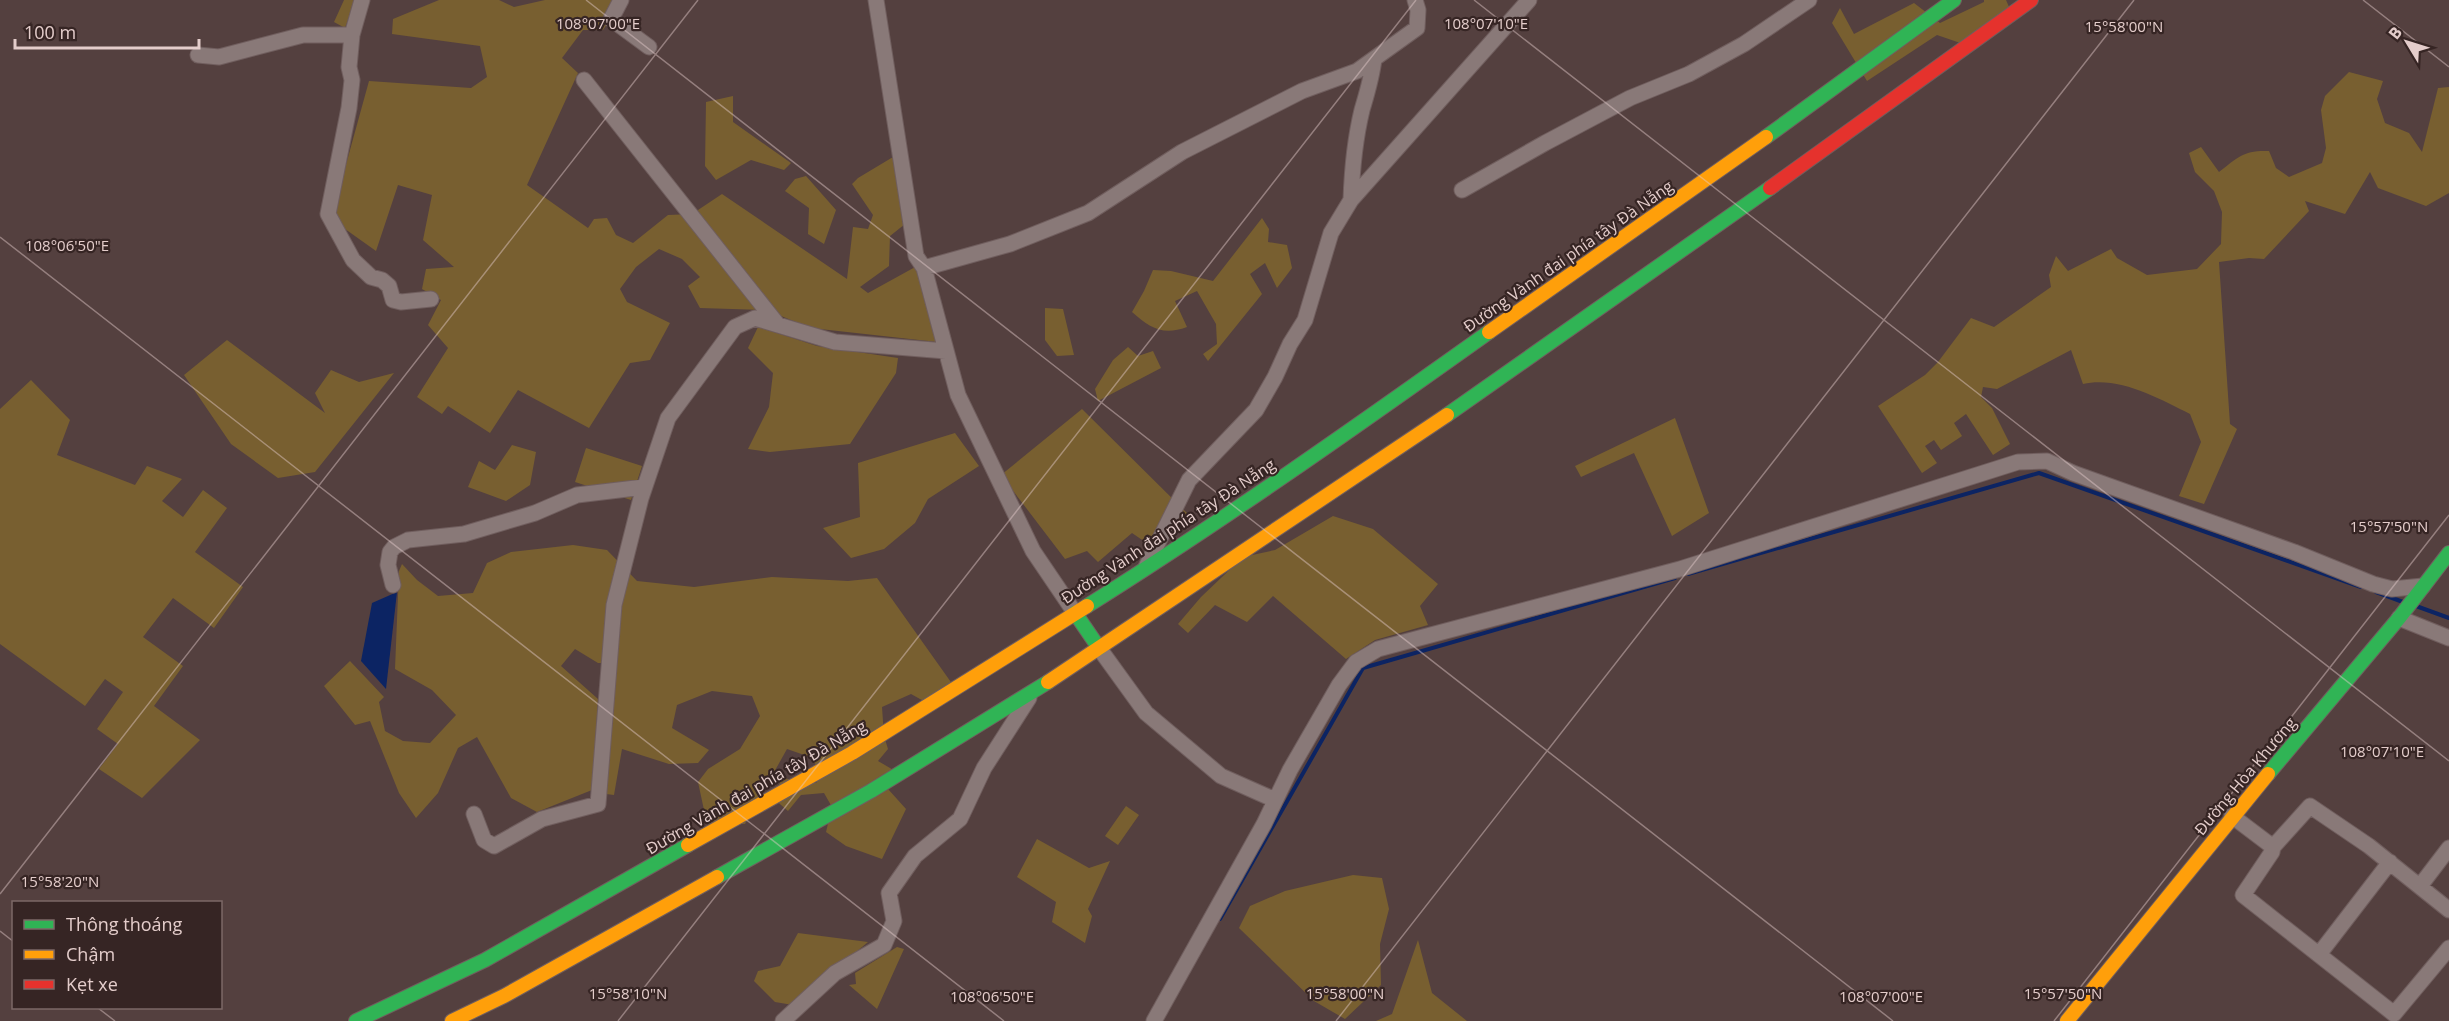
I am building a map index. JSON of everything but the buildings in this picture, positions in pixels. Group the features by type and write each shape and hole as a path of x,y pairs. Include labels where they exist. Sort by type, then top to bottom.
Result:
{"main road":[{"name":"Đường Vành đai phía tây Đà Nẵng","path":"356,1021 485,960 852,753 1144,570 1366,419 1808,107 1954,0"},
{"path":"452,1021 504,996 871,791 1032,692 1404,446 1829,147 2031,0"},
{"name":"Đường Hòa Khương","path":"2067,1021 2232,816 2398,618 2449,553"},
{"path":"1075,613 1099,648"}],"street":[{"path":"362,0 352,35 349,67 352,80 349,108 328,214 352,260 370,277 382,280 389,286 393,300 401,302 431,299"},
{"path":"621,0 611,19 649,47"},
{"path":"876,0 916,256 924,268 958,395 1033,551 1075,613"},
{"path":"924,268 1010,243 1089,213 1182,152 1302,91 1357,71 1417,28 1418,10 1415,0"},
{"path":"1144,570 1189,480 1261,402 1290,344 1305,320 1331,233 1351,200 1529,0"},
{"path":"1462,190 1630,98 1689,74 1735,49 1809,0"},
{"path":"198,55 219,57 303,35 352,35"},
{"path":"1351,200 1352,172 1362,112 1373,74 1374,59"},
{"path":"584,80 778,324"},
{"path":"474,814 484,840 494,846 542,819 598,804 614,605 644,487 668,418 735,327 755,318 835,342 946,351"},
{"path":"1154,1021 1339,685 1356,662 1378,649 1680,569 2018,462 2047,461 2073,473 2294,552 2392,590 2423,586"},
{"path":"393,585 388,565 390,552 393,547 408,540 464,534 536,513 577,495 644,487"},
{"path":"2398,618 2449,638"},
{"path":"1099,648 1146,713 1221,776 1275,800"},
{"path":"783,1021 836,973 884,945 894,921 889,893 915,856 960,819 984,768 1032,692"},
{"path":"2449,910 2369,846 2310,806 2273,847 2272,852 2243,894 2394,1014 2449,948"},
{"path":"2232,816 2273,847"},
{"path":"2420,886 2449,848"},
{"path":"2320,953 2390,862"}],"shaded area":[{"path":"344,0 355,0 345,28 334,22"},
{"path":"439,0 499,0 514,7 545,0 623,0 603,30 583,30 562,58 578,73 527,185 588,228 594,219 607,218 616,235 633,243 668,215 692,214 722,194 847,279 853,227 868,229 873,215 852,184 893,157 905,224 890,236 889,266 860,287 868,293 917,266 937,342 811,328 766,310 700,308 688,286 700,277 682,259 659,249 636,267 620,289 627,302 670,323 650,360 630,363 589,428 518,390 490,433 448,406 442,414 417,397 448,348 428,325 441,300 422,289 426,269 454,267 423,240 432,195 398,185 376,251 331,219 369,81 471,88 487,77 480,46 392,34 393,19"},
{"path":"1984,0 2006,0 2013,16 1972,47 1937,35 1867,81 1832,23 1840,8 1854,34 1914,3 1940,23"},
{"path":"2349,72 2383,81 2377,99 2385,123 2409,133 2422,152 2438,88 2449,87 2449,193 2426,206 2378,188 2370,172 2345,214 2305,201 2309,211 2264,259 2249,258 2219,262 2230,424 2237,429 2204,504 2179,496 2201,442 2190,414 2152,395 2124,386 2097,382 2083,384 2071,350 1997,389 1983,387 1981,397 1992,408 2010,444 1993,455 1966,414 1954,423 1962,436 1941,450 1934,440 1925,446 1937,463 1922,473 1878,406 1925,375 1938,362 1971,318 1994,327 2051,287 2049,275 2056,256 2068,271 2111,249 2117,258 2147,275 2197,269 2221,244 2222,212 2214,191 2195,172 2189,153 2201,147 2219,172 2247,153 2260,151 2269,151 2276,168 2289,177 2322,163 2326,148 2321,110 2325,96"},
{"path":"733,96 733,122 791,163 784,170 751,160 716,180 705,166 706,102"},
{"path":"806,176 836,210 824,244 808,234 809,208 785,191 795,179"},
{"path":"1262,218 1269,229 1268,242 1287,245 1292,268 1277,288 1265,263 1250,274 1262,294 1208,361 1203,354 1217,344 1216,324 1197,291 1175,301 1187,327 1178,330 1157,329 1132,312 1153,270 1171,271 1213,281"},
{"path":"1045,308 1063,309 1074,355 1057,356 1045,340"},
{"path":"758,327 817,346 898,358 896,373 850,444 770,452 748,449 769,407 773,373 748,348"},
{"path":"227,340 325,413 315,393 331,370 359,382 394,373 315,472 278,478 231,444 184,375"},
{"path":"1128,347 1138,356 1153,351 1161,368 1098,401 1095,389 1113,360"},
{"path":"31,380 70,420 57,455 135,485 147,466 182,479 162,501 183,517 203,490 227,508 195,552 243,587 214,628 173,598 143,637 183,666 154,706 200,740 142,798 99,769 118,744 97,729 123,692 105,679 85,706 0,644 0,409"},
{"path":"1082,409 1189,515 1154,548 1132,533 1098,562 1087,551 1065,559 1001,475"},
{"path":"1675,418 1709,513 1672,536 1634,453 1581,477 1575,466"},
{"path":"955,433 979,466 928,499 915,523 884,549 851,558 823,528 860,517 858,463"},
{"path":"512,445 536,452 530,485 506,501 468,487 479,461 495,470"},
{"path":"586,448 642,466 631,500 575,482"},
{"path":"1333,516 1373,529 1438,584 1420,606 1428,625 1375,640 1346,659 1273,596 1247,622 1215,605 1188,633 1178,624 1201,597 1243,557 1275,550"},
{"path":"573,545 607,550 637,581 694,587 772,577 848,581 877,578 953,685 929,704 911,694 882,707 884,736 888,749 878,761 902,775 888,789 906,809 882,859 846,846 826,832 832,807 824,793 801,795 788,811 773,798 782,778 816,783 823,774 810,757 787,749 745,824 707,824 698,782 708,769 740,749 760,716 752,696 712,691 677,705 672,728 709,750 698,763 669,764 622,749 614,795 606,794 617,663 598,663 575,649 561,666 598,699 592,790 537,812 511,798 477,737 458,748 438,793 416,818 399,793 370,721 355,725 324,686 350,661 384,697 379,702 385,731 403,741 430,743 456,715 432,690 395,669 399,571 402,564 417,580 438,596 473,593 487,563 511,552"},
{"path":"1126,806 1139,815 1118,845 1105,836"},
{"path":"1037,839 1089,868 1110,861 1088,909 1092,916 1085,943 1052,922 1056,902 1017,877"},
{"path":"1353,875 1382,878 1389,909 1380,944 1381,985 1345,1019 1314,1001 1239,928 1250,906 1285,891"},
{"path":"798,933 868,942 793,1005 775,1002 754,981 758,971 780,966"},
{"path":"1418,940 1432,993 1467,1021 1376,1021 1392,1014"},
{"path":"897,947 904,949 877,1009 849,985 856,984 855,973"}],"water":[{"path":"397,592 386,689 361,661 372,603"}],"waterway":[{"path":"1688,574 2039,473 2361,587"},
{"path":"1220,919 1363,668 1675,578"},
{"path":"2376,592 2403,602"},
{"path":"2416,606 2449,618"}],"traffic: fast":[{"path":"1766,137 1954,0"},
{"path":"1447,415 1770,188"},
{"path":"1087,606 1240,506 1489,332"},
{"path":"2268,774 2399,618 2449,553"},
{"path":"1075,613 1099,648"},
{"path":"717,877 871,791 1048,682"},
{"path":"356,1021 485,960 688,845"}],"traffic: slow":[{"path":"1489,332 1766,137"},
{"path":"1048,682 1447,415"},
{"path":"688,845 852,753 1087,606"},
{"path":"2067,1021 2268,774"},
{"path":"452,1021 504,996 717,877"}],"traffic: jam":[{"path":"1770,188 2031,0"}]}
